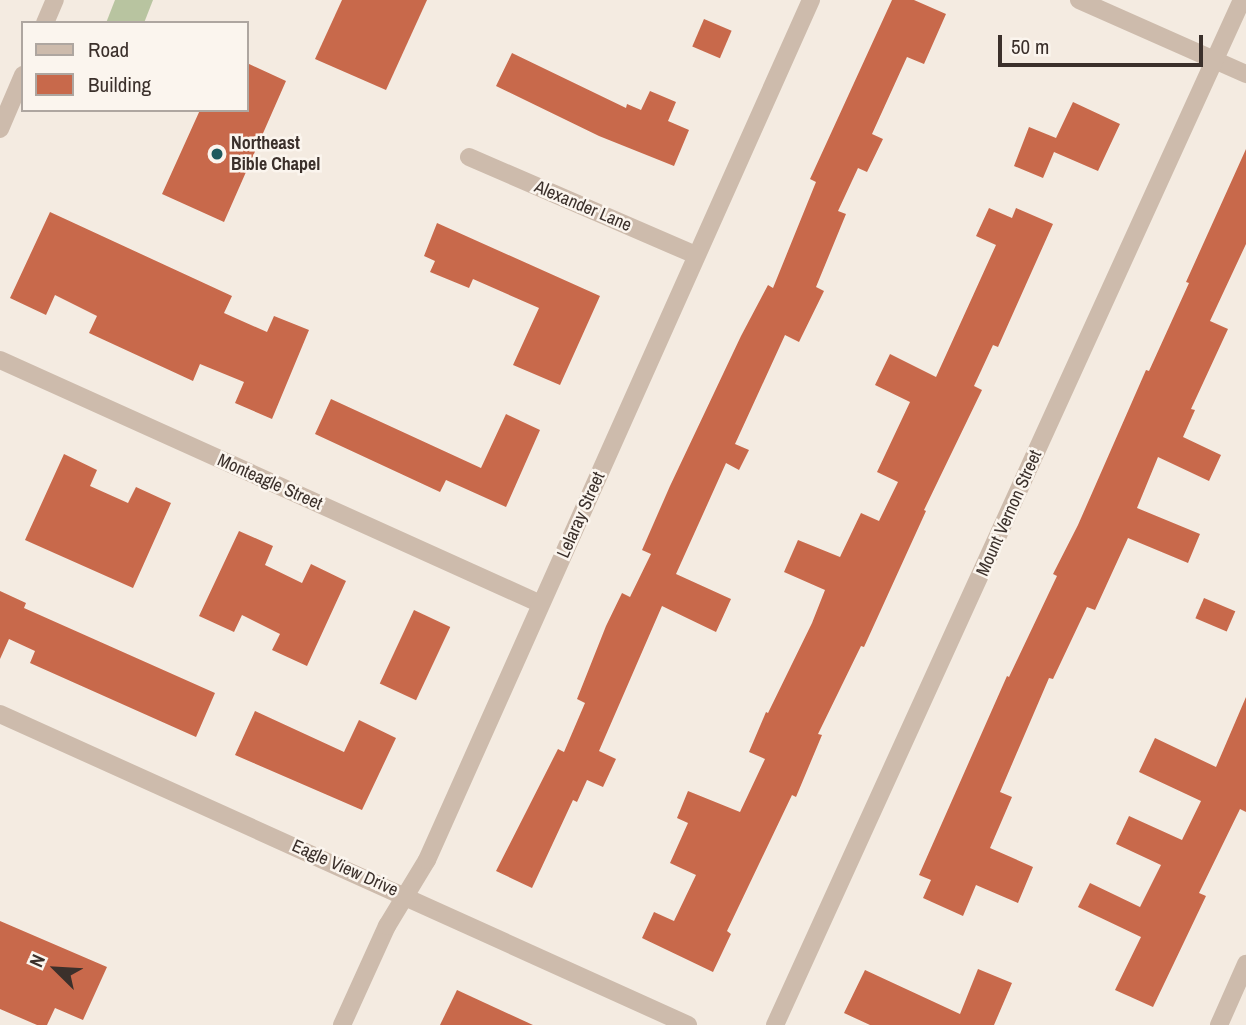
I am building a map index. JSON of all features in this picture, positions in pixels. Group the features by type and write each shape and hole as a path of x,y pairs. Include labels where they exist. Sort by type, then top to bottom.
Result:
{"street":[{"path":"46,21 55,0"},
{"name":"Lelaray Street","path":"341,1025 387,926 427,860 811,0"},
{"path":"1079,0 1246,74"},
{"name":"Mount Vernon Street","path":"775,1025 1242,0"},
{"path":"0,129 21,80"},
{"name":"Alexander Lane","path":"469,157 696,255"},
{"name":"Monteagle Street","path":"0,360 541,604"},
{"name":"Eagle View Drive","path":"0,714 688,1025"},
{"path":"1219,1025 1246,964"}],"green space":[{"path":"115,0 153,0 145,21 107,21"}],"building":[{"path":"342,0 427,0 386,90 315,59"},
{"path":"892,0 914,0 946,14 924,64 907,57 872,134 883,139 867,172 858,168 838,211 846,214 816,287 824,291 799,342 785,335 735,444 749,450 739,470 726,463 676,574 731,599 716,632 662,606 599,751 616,759 603,787 587,780 577,802 573,800 532,888 496,871 558,749 564,752 585,703 577,699 606,626 622,593 630,597 651,554 642,550 670,486 741,336 768,285 773,288 816,182 810,179"},
{"path":"704,19 732,31 720,58 692,47"},
{"path":"512,53 626,108 627,104 641,110 650,91 676,102 668,121 689,130 674,166 599,136 496,86"},
{"name":"Northeast Bible Chapel","path":"248,63 286,81 224,222 162,194 199,112 248,112"},
{"path":"1073,102 1120,124 1098,171 1054,152 1043,178 1014,166 1029,127 1056,138"},
{"path":"1246,149 1246,244 1210,321 1228,329 1191,409 1195,410 1183,437 1221,455 1209,481 1158,457 1137,508 1200,534 1188,563 1128,538 1095,610 1087,607 1053,679 1049,678 1000,792 1012,797 990,848 1033,867 1018,903 976,885 963,916 923,898 931,880 919,875 1007,676 1009,677 1057,576 1053,574 1078,525 1146,370 1149,371 1189,283 1186,282"},
{"path":"989,208 1012,218 1016,208 1053,224 998,347 993,345 974,386 982,390 924,510 926,511 864,647 861,646 818,734 822,735 796,797 792,795 727,931 731,934 713,972 642,938 654,912 674,921 696,875 670,863 688,823 677,818 688,791 740,812 765,759 749,752 766,712 768,713 812,623 825,590 784,572 798,540 840,557 861,513 879,521 898,482 877,472 910,402 875,385 890,354 936,377 996,245 976,236"},
{"path":"50,212 232,296 224,313 267,332 274,316 309,330 272,419 235,403 244,382 200,364 193,381 89,333 97,316 55,295 46,315 10,298"},
{"path":"437,223 600,296 560,385 513,365 539,308 473,279 469,288 430,272 435,261 424,256"},
{"path":"331,399 481,468 506,414 540,430 506,507 446,480 440,492 315,434"},
{"path":"64,454 97,470 90,486 128,503 136,487 171,503 133,588 25,540"},
{"path":"239,531 273,546 265,565 302,583 311,564 346,581 307,666 272,650 280,634 242,615 234,632 199,616"},
{"path":"0,591 26,603 24,608 215,693 196,737 30,663 35,651 9,639 0,659"},
{"path":"1204,598 1235,611 1227,632 1195,618"},
{"path":"414,610 450,627 416,700 380,683"},
{"path":"1246,697 1246,812 1240,809 1199,893 1206,896 1153,1007 1115,990 1141,937 1078,907 1090,883 1140,907 1161,865 1116,844 1129,816 1182,840 1201,801 1139,772 1155,738 1216,767"},
{"path":"255,711 344,752 359,720 396,738 362,810 235,755"},
{"path":"0,921 107,967 83,1020 55,1008 47,1025 37,1025 0,1009"},
{"path":"978,969 1012,983 994,1025 870,1025 844,1013 865,970 960,1014"},
{"path":"457,990 533,1025 440,1025"}],"place":[{"name":"Northeast Bible Chapel","path":"217,154"}]}
